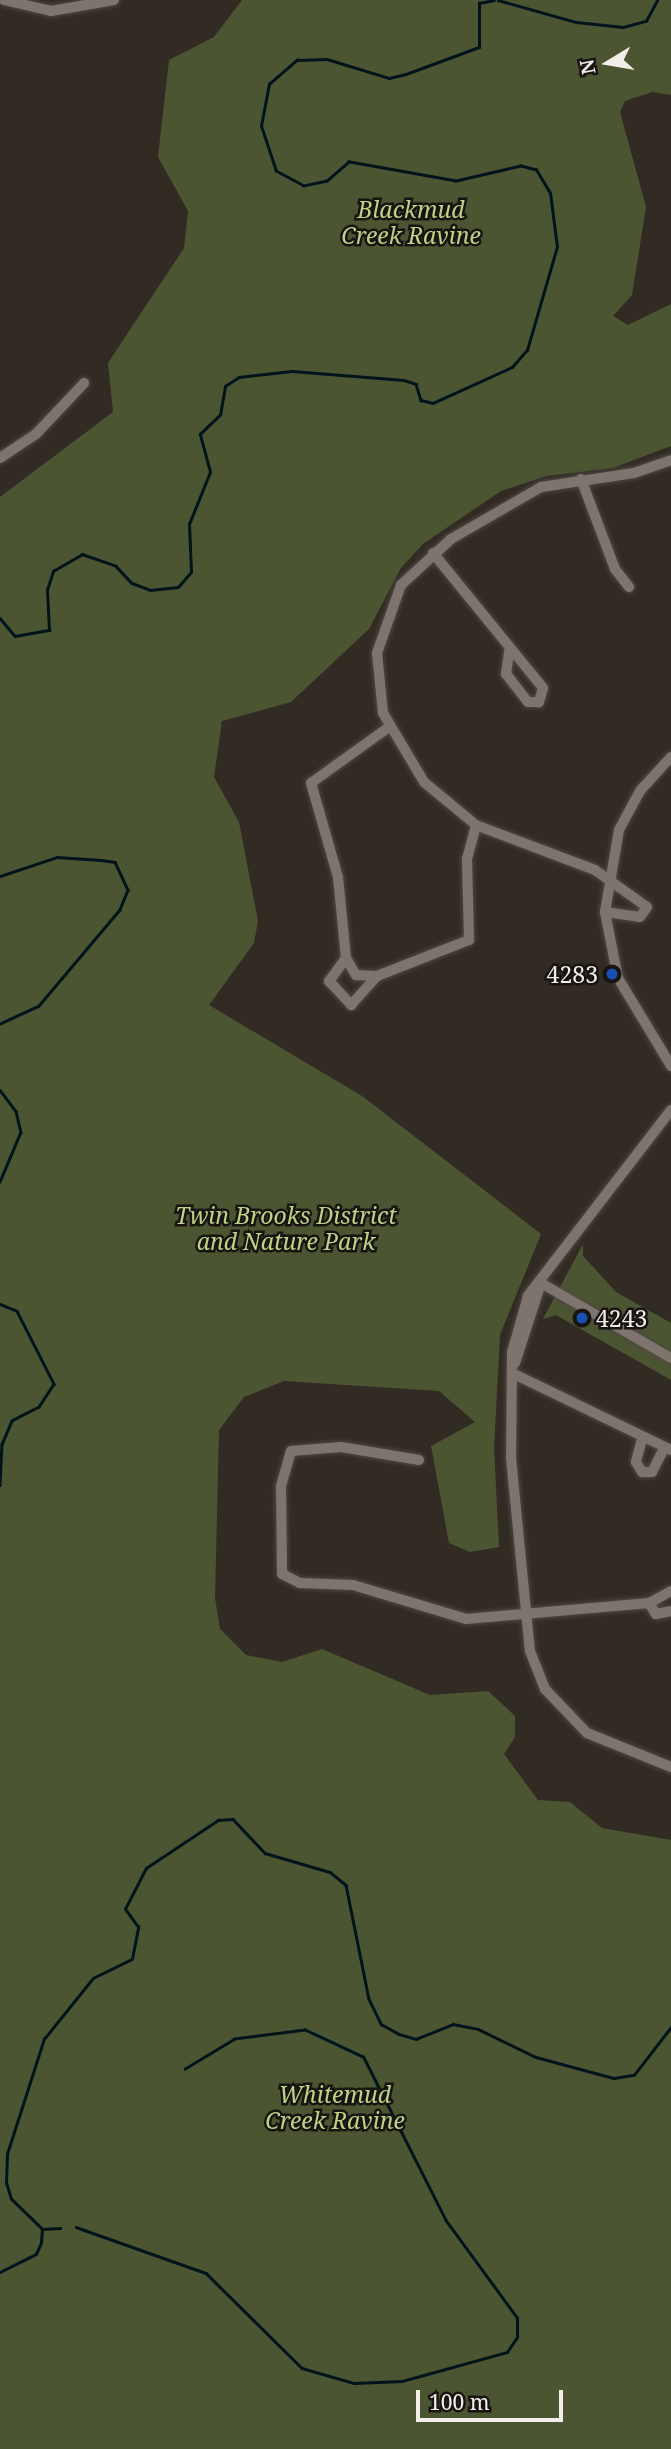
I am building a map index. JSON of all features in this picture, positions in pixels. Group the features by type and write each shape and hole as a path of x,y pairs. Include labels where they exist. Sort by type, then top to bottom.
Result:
{"street":[{"path":"4,0 51,11 114,0"},
{"path":"0,458 36,433 84,383"},
{"path":"605,912 640,916 647,908 607,877 476,825 424,782 389,727 377,653 401,585 433,553 516,498 671,460"},
{"path":"581,480 615,569 629,587"},
{"path":"433,553 510,647 543,688 539,702 528,702 506,674 510,647"},
{"path":"377,976 356,975 346,958 338,877 311,783 389,727"},
{"path":"671,757 631,805 607,877 605,912 621,985 671,1066"},
{"path":"346,958 329,981 351,1005 377,976 472,936 467,859 476,825"},
{"path":"671,1110 558,1251 541,1283 514,1368 513,1490 524,1615 538,1676 567,1718 606,1744 671,1767"},
{"path":"541,1283 671,1359"},
{"path":"514,1368 642,1439 668,1449 652,1472 642,1472 636,1462 642,1439"},
{"path":"419,1460 341,1447 289,1453 281,1487 282,1574 300,1583 371,1590 453,1618 524,1615 649,1603 671,1591"},
{"path":"649,1603 660,1615 671,1611"}],"green space":[{"path":"242,0 671,0 671,95 652,92 625,101 620,112 646,207 632,295 613,316 628,325 671,304 671,446 613,468 547,476 501,491 423,544 401,568 369,629 291,702 222,721 214,777 239,822 258,921 254,943 209,1005 362,1096 541,1234 500,1335 494,1448 499,1547 470,1552 449,1543 431,1446 475,1422 439,1391 284,1381 244,1397 219,1430 215,1598 220,1629 246,1655 282,1662 322,1649 430,1695 488,1691 515,1716 515,1737 504,1754 538,1800 570,1802 602,1828 671,1840 671,2449 0,2449 0,497 113,412 108,363 184,248 188,211 158,157 169,60 214,37"},
{"path":"583,1244 583,1256 616,1292 671,1323 671,1380 556,1315 543,1319"}],"waterway":[{"path":"0,618 15,636 49,630 47,590 53,571 82,554 116,566 132,583 150,590 178,587 191,572 189,524 210,472 200,434 220,415 225,386 239,377 292,371 404,380 416,384 421,400 433,403 512,367 527,350 557,247 550,193 536,170 521,166 456,181 349,162 327,181 304,186 276,171 261,126 269,84 297,60 327,59 389,78 406,74 479,47 479,3 494,0"},
{"path":"498,0 576,22 623,27 646,21 657,0"},
{"path":"0,876 57,857 101,860 115,862 128,890 120,910 39,1006 0,1024"},
{"path":"0,1090 16,1111 21,1132 0,1182"},
{"path":"0,1304 17,1311 54,1384 39,1407 12,1421 2,1444 0,1485"},
{"path":"0,2272 36,2254 41,2243 42,2229 11,2199 6,2183 7,2154 44,2039 93,1978 132,1959 138,1927 125,1909 146,1868 218,1820 233,1819 265,1853 330,1872 346,1885 369,1999 381,2024 399,2034 416,2039 453,2024 478,2029 536,2057 614,2078 634,2075 671,2027"},
{"path":"76,2227 206,2273 302,2368 354,2383 402,2381 507,2352 517,2337 517,2318 446,2221 363,2057 305,2030 235,2039 185,2069"},
{"path":"42,2229 60,2228"}],"place":[{"name":"4283","path":"612,974"},
{"name":"4243","path":"582,1318"}],"park label":[{"name":"Blackmud Creek Ravine","path":"411,222"},
{"name":"Twin Brooks District and Nature Park","path":"286,1228"},
{"name":"Whitemud Creek Ravine","path":"335,2107"}]}
